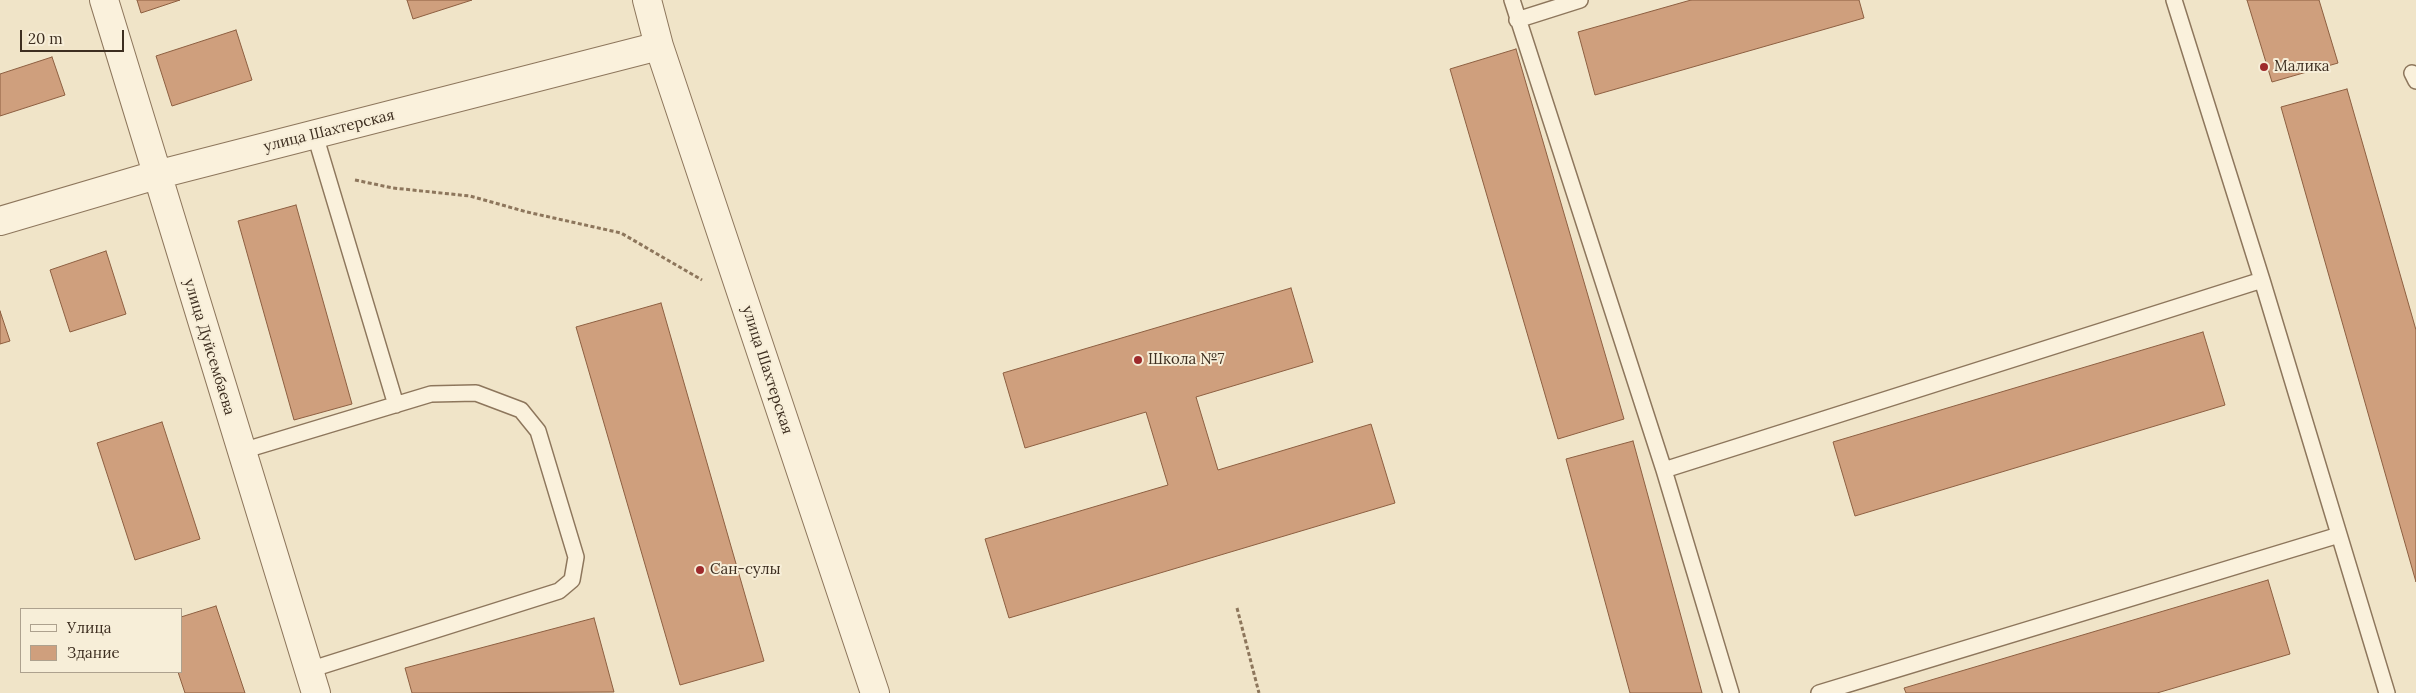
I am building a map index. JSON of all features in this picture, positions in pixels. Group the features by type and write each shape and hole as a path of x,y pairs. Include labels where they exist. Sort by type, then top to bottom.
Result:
{"street":[{"name":"улица Дуйсембаева","path":"104,0 156,175 313,682"},
{"name":"улица Шахтерская","path":"647,0 659,46 875,693"},
{"name":"улица Шахтерская","path":"0,220 156,175 659,46"}],"lane":[{"path":"1512,0 1664,470 1732,693"},
{"path":"1517,20 1580,0"},
{"path":"2174,0 2262,280 2387,693"},
{"path":"315,135 396,405"},
{"path":"1664,470 2262,280"},
{"path":"242,451 431,394 476,393 521,410 538,431 541,440 576,557 572,580 559,591 313,682"},
{"path":"1819,693 2339,535"}],"path":[{"path":"327,175 393,188 470,196 527,212 622,232 705,282"},
{"path":"1237,608 1259,693"}],"building":[{"path":"137,0 180,0 141,13"},
{"path":"407,0 472,0 413,19"},
{"path":"1691,0 1859,0 1864,18 1595,95 1578,32"},
{"path":"2247,0 2319,0 2338,63 2272,82"},
{"path":"236,30 252,80 172,106 156,56"},
{"path":"1516,49 1624,419 1558,439 1450,69"},
{"path":"52,57 65,95 0,116 0,74"},
{"path":"2347,89 2416,330 2416,582 2281,107"},
{"path":"296,205 352,404 294,420 238,221"},
{"path":"106,251 126,314 70,332 50,270"},
{"path":"1291,288 1313,362 1196,397 1218,470 1371,424 1395,503 1009,618 985,539 1168,485 1146,412 1025,448 1003,373"},
{"path":"661,303 764,661 680,685 576,327"},
{"path":"0,311 10,341 0,344"},
{"path":"2203,332 2225,405 1855,516 1833,442"},
{"path":"162,422 200,539 135,560 97,443"},
{"path":"1633,441 1702,693 1630,693 1566,459"},
{"path":"2268,580 2290,654 2157,693 1906,693 1904,688"},
{"path":"216,606 245,693 185,693 178,673 182,673 182,617"},
{"path":"594,618 614,692 412,693 405,668"}],"place":[{"name":"Малика","path":"2264,67"},
{"name":"Школа №7","path":"1138,360"},
{"name":"Сан-сулы","path":"700,570"}]}
